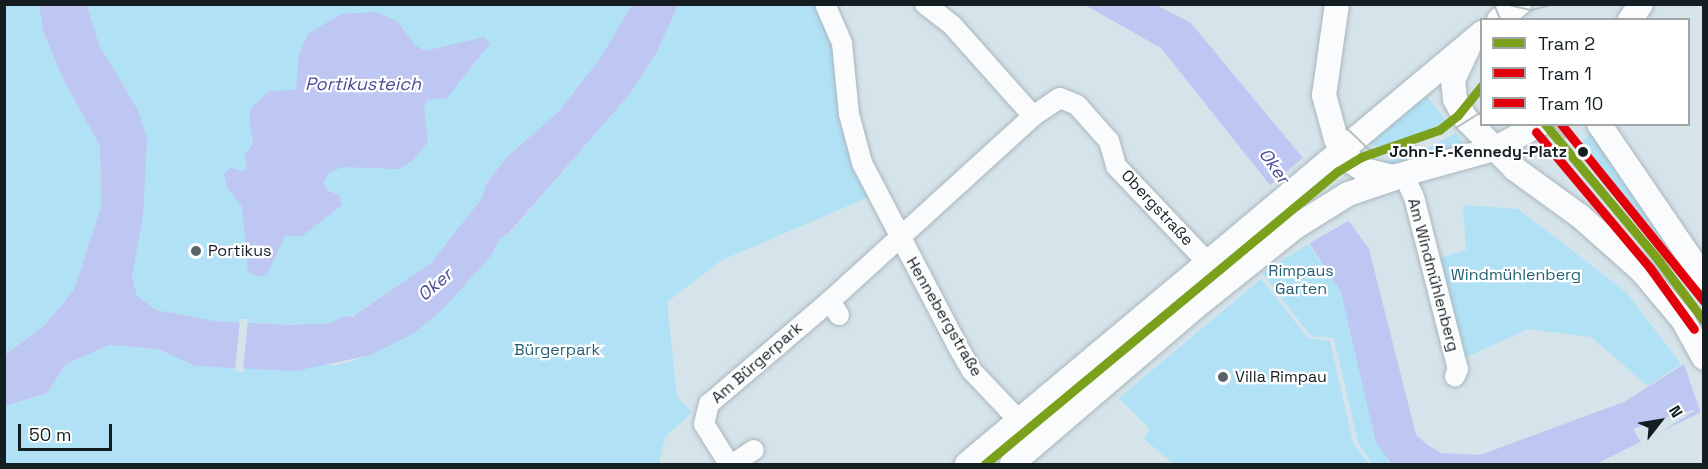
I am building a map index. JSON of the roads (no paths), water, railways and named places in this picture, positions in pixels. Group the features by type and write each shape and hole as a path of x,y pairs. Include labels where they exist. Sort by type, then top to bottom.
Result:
{"main road":[{"path":"1337,4 1324,95 1332,130 1343,151 1373,174 1388,178 1404,175"},
{"path":"1631,18 1641,4"},
{"path":"967,465 1280,205 1477,37"},
{"path":"1477,37 1455,72 1455,99 1468,121 1494,149 1637,266 1675,310 1702,355"},
{"path":"1014,464 1059,423 1295,227 1365,187 1494,149 1536,126"},
{"path":"1600,126 1704,278"}],"street":[{"name":"Hennebergstraße","path":"825,4 842,43 856,145 876,196 972,371 1018,421"},
{"path":"926,4 952,25 1033,116"},
{"name":"Obergstraße","path":"1033,116 1052,101 1070,100 1109,141 1116,166 1159,208 1209,264"},
{"name":"Hennebergstraße","path":"899,237 1033,116"},
{"name":"Am Windmühlenberg","path":"1404,175 1414,197 1458,369 1455,376"},
{"name":"Am Bürgerpark","path":"754,450 731,465 707,432 703,418 706,409 835,308 899,237"},
{"path":"1018,421 1036,429 1059,423"}],"water":[{"name":"Oker","path":"39,5 87,5 99,45 139,112 147,138 143,216 132,277 137,296 156,310 215,321 290,325 331,323 343,316 352,317 431,263 482,198 486,184 506,158 559,111 599,60 632,5 678,5 657,52 629,95 509,233 500,239 490,257 440,312 411,335 371,355 296,371 195,366 158,349 109,345 66,364 47,393 5,406 5,355 44,326 74,290 101,207 100,146 63,79 43,31"},
{"name":"Oker","path":"1085,5 1156,5 1191,23 1303,158 1369,249 1416,435 1428,445 1441,453 1480,455 1624,402 1684,364 1703,411 1596,464 1392,464 1376,443 1341,292 1277,194 1161,48"},
{"name":"Portikusteich","path":"376,12 397,21 415,45 425,51 484,37 490,43 447,98 428,100 424,106 428,142 414,159 399,169 343,167 330,172 323,182 328,191 339,195 342,205 302,236 285,236 267,274 260,277 248,272 242,207 227,187 224,174 231,168 243,171 247,167 244,156 253,144 249,116 251,108 269,91 296,90 299,55 308,34 341,14"}],"tram line":[{"path":"1494,4 1500,18"},
{"path":"1505,4 1532,10 1555,4"},
{"name":"2","path":"985,464 1338,171 1361,157 1439,130 1458,115 1480,88"},
{"path":"1456,128 1480,113"},
{"name":"2","path":"1547,126 1659,261 1704,321"},
{"path":"1555,126 1565,138"},
{"name":"10","path":"1563,126 1704,301"},
{"path":"1347,128 1369,149 1397,154"},
{"name":"1","path":"1536,132 1650,268 1694,329"}],"place":[{"name":"John-F.-Kennedy-Platz","path":"1583,152"},
{"name":"Portikus","path":"196,251"},
{"name":"Villa Rimpau","path":"1223,377"}],"park label":[{"name":"Windmühlenberg","path":"1516,275"},
{"name":"Rimpaus Garten","path":"1301,280"},
{"name":"Bürgerpark","path":"557,350"}]}
